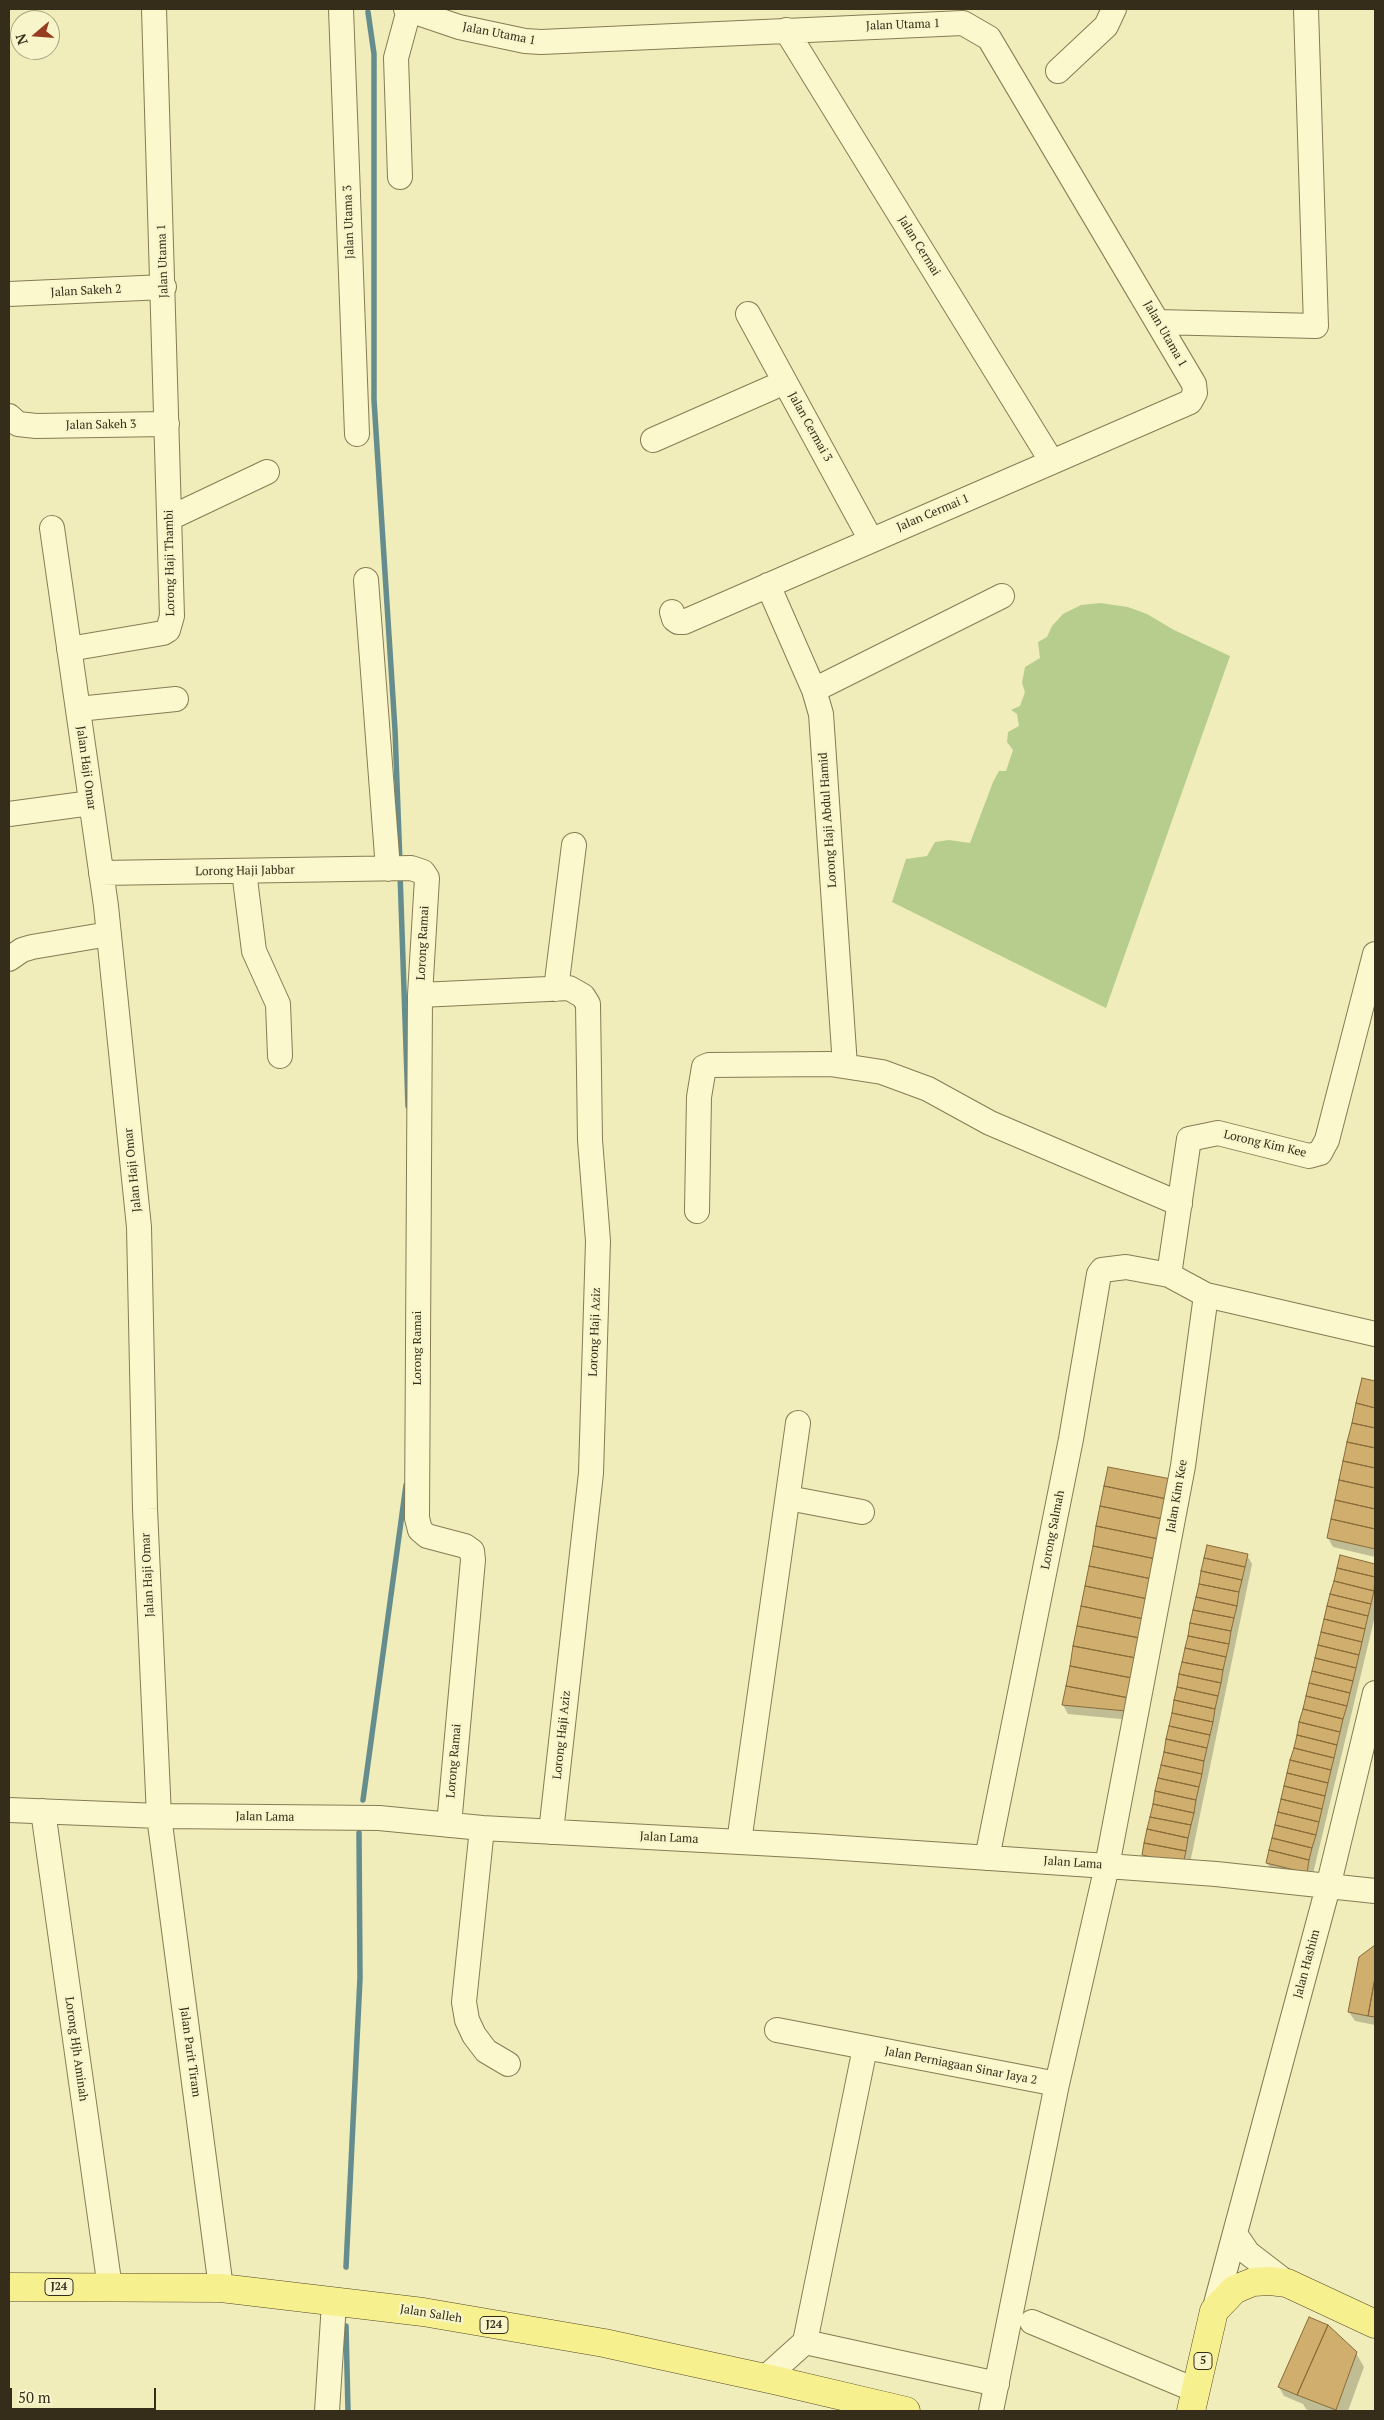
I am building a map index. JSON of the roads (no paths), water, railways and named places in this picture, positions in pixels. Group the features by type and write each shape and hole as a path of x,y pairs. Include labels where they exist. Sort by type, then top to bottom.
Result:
{"main road":[{"path":"1214,2311 1234,2290 1242,2286 1270,2280 1287,2283 1375,2324"},
{"name":"Jalan Salleh","path":"9,2287 222,2288 423,2312 604,2343 906,2411"},
{"name":"5","path":"1193,2401 1214,2311"}],"street":[{"name":"Jalan Utama 1","path":"154,9 167,424"},
{"name":"Jalan Utama 3","path":"341,9 357,434"},
{"name":"Jalan Utama 1","path":"408,9 459,27 525,41 541,42 963,23 989,38 1194,384 1195,393"},
{"path":"400,178 396,58 408,9"},
{"path":"1058,71 1106,26 1114,9"},
{"path":"1158,322 1316,326 1306,9"},
{"name":"Jalan Cermai","path":"786,30 1052,462"},
{"name":"Jalan Sakeh 2","path":"9,294 164,287"},
{"name":"Jalan Cermai 3","path":"748,314 871,540"},
{"path":"654,440 785,382"},
{"name":"Jalan Cermai 1","path":"672,612 674,619 678,622 684,622 1190,402 1195,393"},
{"name":"Jalan Sakeh 3","path":"9,416 18,424 36,426 167,424"},
{"name":"Lorong Haji Thambi","path":"69,649 168,630 172,616 167,424"},
{"path":"170,518 267,472"},
{"name":"Jalan Haji Omar","path":"52,528 102,873 139,1227 145,1509 159,1816"},
{"path":"366,580 399,868"},
{"name":"Lorong Haji Abdul Hamid","path":"768,585 818,700 822,728 845,1066"},
{"path":"814,690 1002,596"},
{"path":"78,709 176,699"},
{"path":"9,814 91,803"},
{"path":"556,989 574,845"},
{"name":"Lorong Haji Jabbar","path":"102,873 399,868"},
{"name":"Lorong Ramai","path":"399,868 424,872 427,878 420,995 417,1518 420,1530 427,1536 466,1546 472,1551 473,1560 448,1825"},
{"path":"244,871 254,951 278,1004 280,1056"},
{"path":"9,959 22,950 32,947 109,934"},
{"name":"Lorong Kim Kee","path":"1180,1204 1189,1139 1218,1133 1309,1156 1320,1152 1327,1140 1375,954"},
{"name":"Lorong Haji Aziz","path":"420,995 569,988 583,996 588,1004 590,1140 598,1241 591,1473 551,1832"},
{"path":"697,1211 699,1096 704,1067 709,1065 812,1064 845,1066 882,1072 928,1089 990,1123 1180,1204 1170,1275"},
{"name":"Lorong Salmah","path":"987,1858 1071,1439 1098,1274 1106,1268 1126,1267 1170,1275 1206,1296"},
{"path":"1206,1296 1375,1334"},
{"name":"Jalan Kim Kee","path":"992,2411 1057,2084 1107,1866 1183,1466 1206,1296"},
{"path":"739,1842 798,1423"},
{"path":"788,1498 862,1512"},
{"name":"Jalan Hashim","path":"1214,2311 1328,1887 1375,1693"},
{"name":"Jalan Lama","path":"9,1810 159,1816 379,1818 482,1828 739,1842 1107,1866 1216,1874 1375,1891"},
{"name":"Lorong Hjh Aminah","path":"43,1811 110,2288"},
{"name":"Jalan Parit Tiram","path":"159,1816 222,2288"},
{"path":"482,1828 464,2002 467,2020 474,2035 486,2050 508,2064"},
{"name":"Jalan Perniagaan Sinar Jaya 2","path":"777,2030 1057,2084"},
{"path":"765,2378 805,2342 865,2048"},
{"path":"1234,2234 1254,2258 1287,2283"},
{"path":"327,2411 334,2302"},
{"path":"1032,2322 1193,2401"},
{"path":"805,2342 997,2384"}],"waterway":[{"path":"368,12 374,54 374,400 395,730 400,864"},
{"path":"400,873 408,1106"},
{"path":"363,1800 406,1485"},
{"path":"346,2267 360,1978 359,1833"},
{"path":"346,2326 348,2411"}]}
